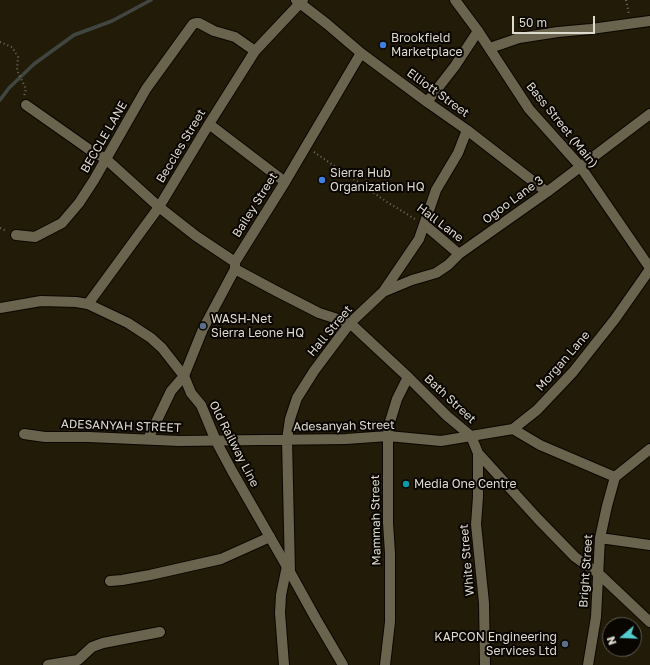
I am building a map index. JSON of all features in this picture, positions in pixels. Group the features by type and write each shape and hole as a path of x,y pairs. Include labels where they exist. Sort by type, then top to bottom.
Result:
{"street":[{"name":"Bass Street (Main)","path":"455,0 478,30 529,109 580,166 650,268"},
{"name":"Beccles Street","path":"88,304 159,207 255,51 299,1"},
{"name":"Elliott Street","path":"299,1 361,53 467,130 547,192"},
{"path":"490,48 519,38 650,21"},
{"name":"BECCLE LANE","path":"16,235 35,237 62,222 79,203 146,89 193,24 199,23 214,31 235,37 255,51"},
{"path":"427,102 455,66 478,30"},
{"name":"Bailey Street","path":"148,439 171,391 184,376 203,329 235,266 361,53"},
{"name":"Bath Street","path":"26,105 90,150 106,159 159,207 235,266 276,292 319,313 350,323 447,416 471,436 478,453 538,519 576,557 599,574 650,622"},
{"name":"Ogoo Lane 3","path":"383,292 412,280 436,273 448,265 459,254 547,192 650,114"},
{"path":"209,124 285,182"},
{"name":"Hall Street","path":"289,569 287,440 290,419 297,398 314,371 350,323 383,292 419,239 436,190 458,154 467,130"},
{"name":"Hall Lane","path":"425,225 459,254"},
{"name":"Morgan Lane","path":"471,436 513,429 537,410 573,372 615,319 650,268"},
{"name":"Old Railway Line","path":"0,308 41,301 76,302 88,304 128,323 151,338 162,348 184,376 191,393 201,405 216,441 232,471 343,665"},
{"name":"Mammah Street","path":"385,665 390,622 388,436 389,425 397,399 408,377"},
{"path":"513,429 540,445 615,477 650,449"},
{"name":"ADESANYAH STREET","path":"24,434 45,437 216,441"},
{"name":"Adesanyah Street","path":"216,441 346,439 388,436 441,441 471,436"},
{"name":"White Street","path":"478,453 478,497 476,524 484,603 484,665"},
{"name":"Bright Street","path":"588,665 596,617 600,538 606,506 615,477"},
{"path":"110,581 150,575 221,559 270,537"},
{"path":"600,538 650,545"},
{"path":"284,665 280,613 281,595 289,569"},
{"path":"48,665 78,660 92,648 103,643 160,632"}],"path":[{"path":"626,0 632,23"},
{"path":"0,42 12,47 18,57 17,70 26,89 24,97 26,105"},
{"name":"Hall Lane","path":"306,146 387,202 425,225"}],"waterway":[{"path":"0,100 9,88 34,64 74,35 112,21 151,0"}],"place":[{"name":"Brookfield Marketplace","path":"383,45"},
{"name":"Sierra Hub Organization HQ","path":"322,180"},
{"name":"WASH-Net Sierra Leone HQ","path":"203,326"},
{"name":"Media One Centre","path":"406,484"},
{"name":"KAPCON Engineering Services Ltd","path":"565,644"}]}
